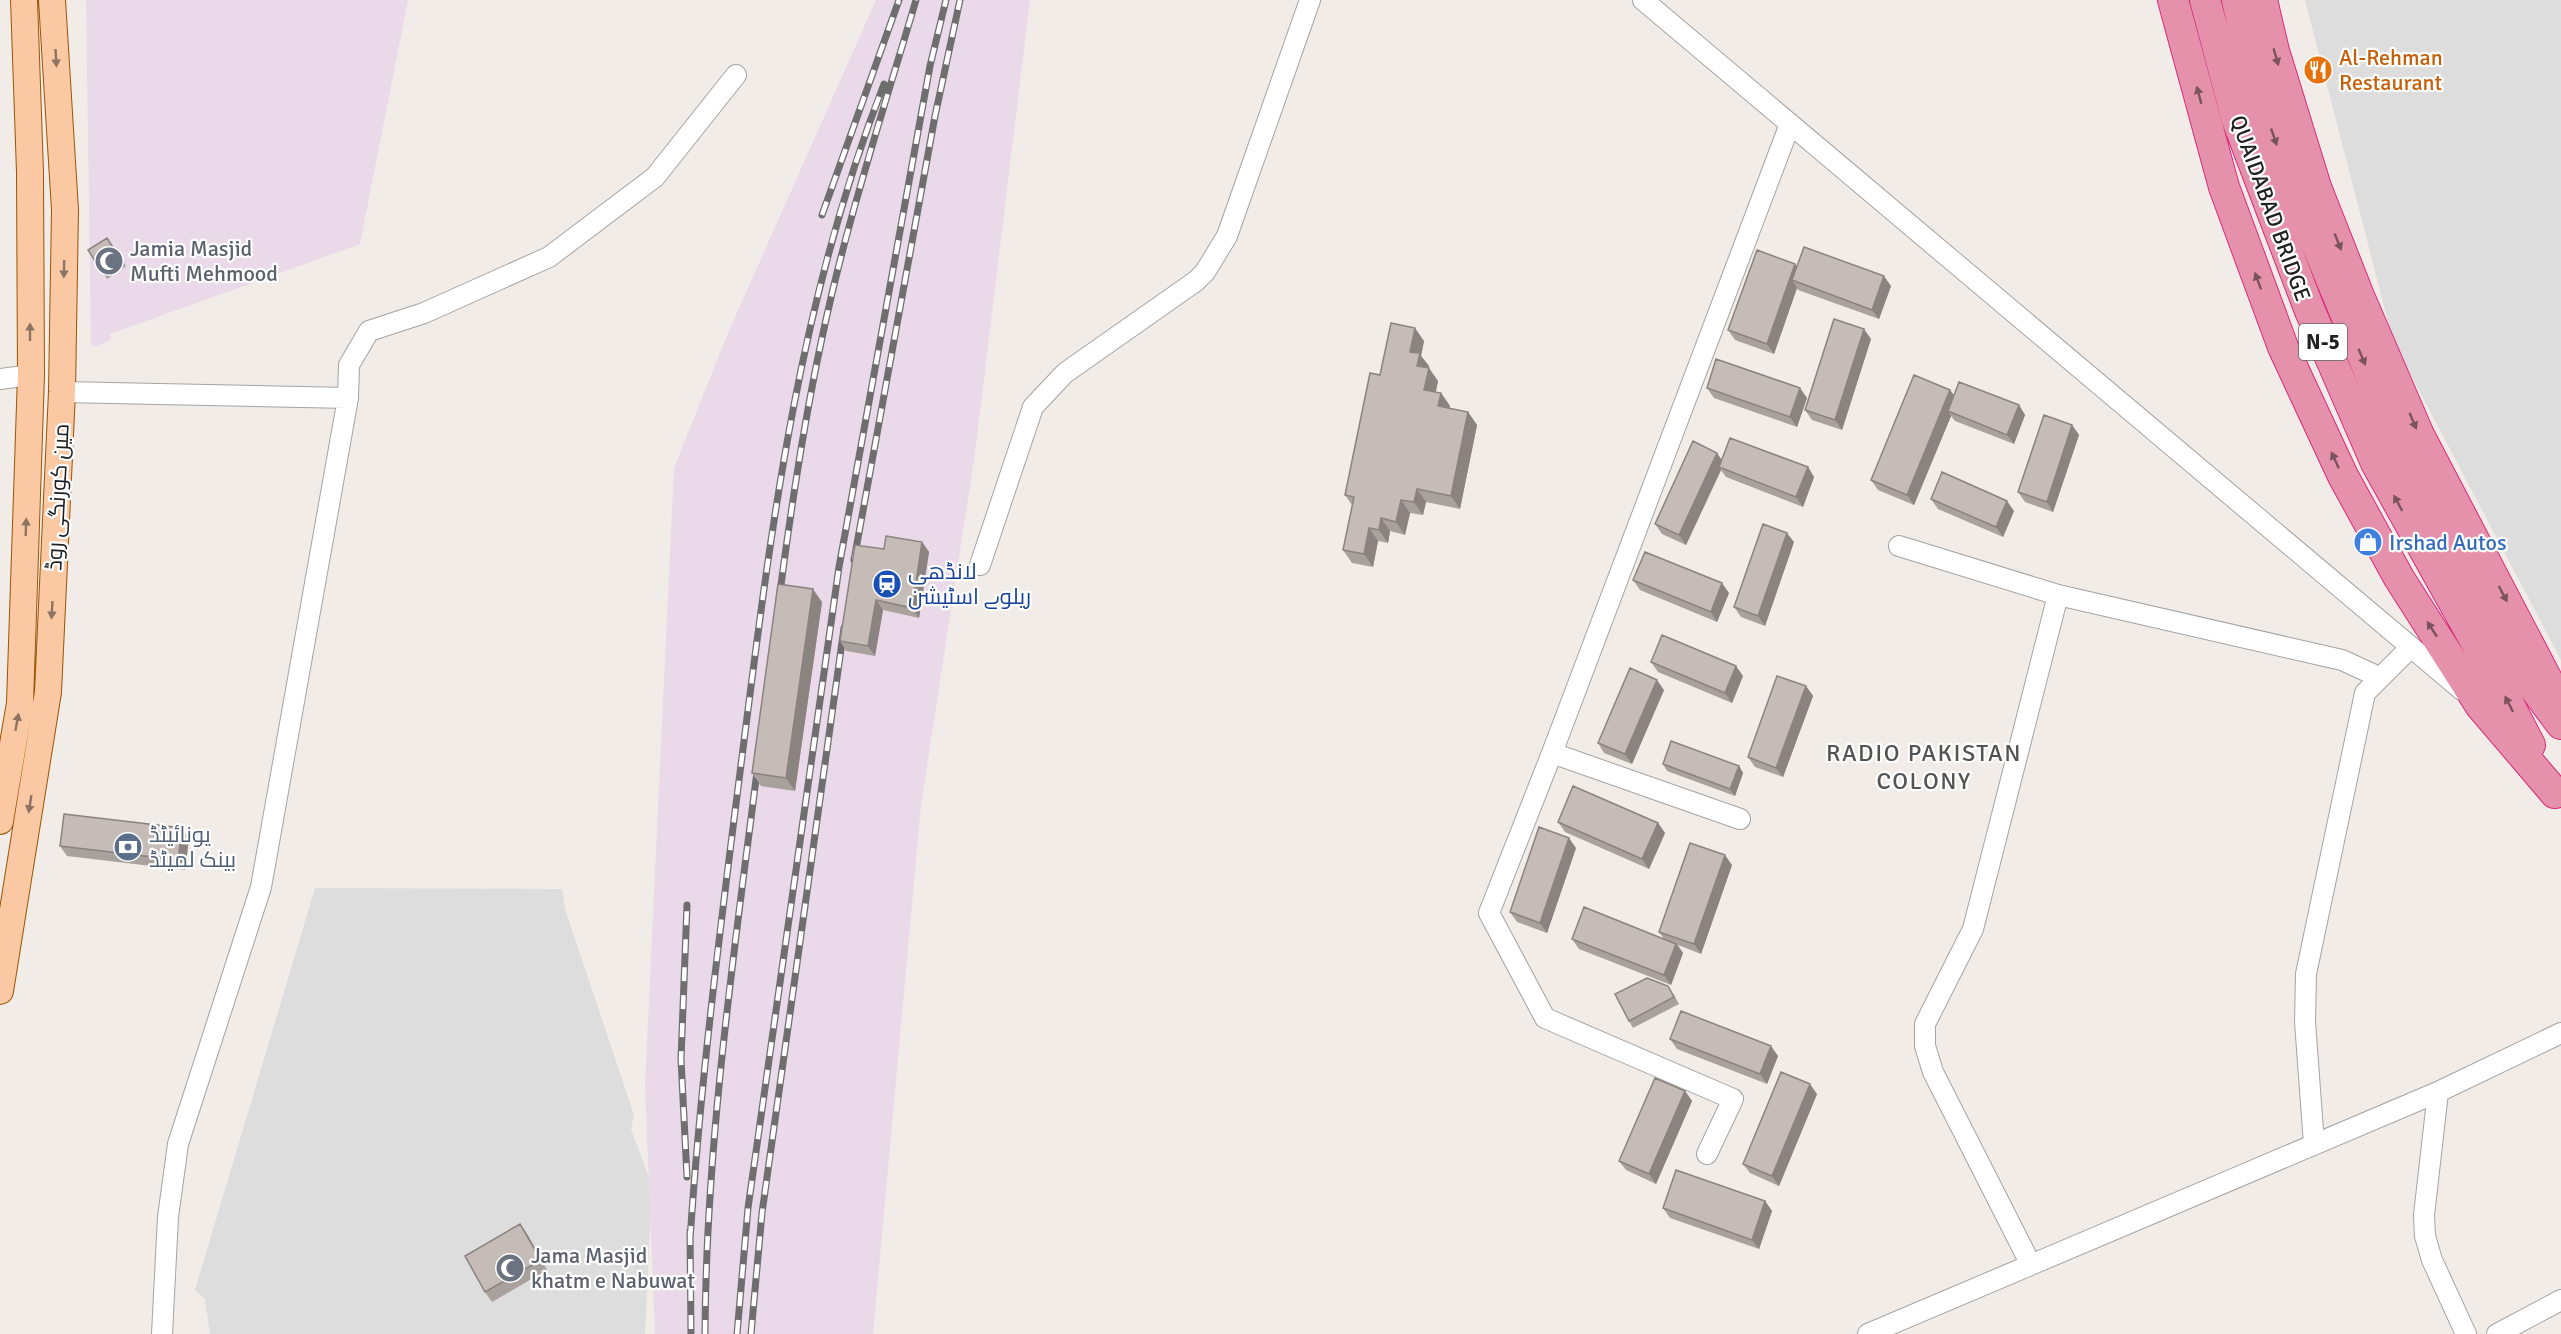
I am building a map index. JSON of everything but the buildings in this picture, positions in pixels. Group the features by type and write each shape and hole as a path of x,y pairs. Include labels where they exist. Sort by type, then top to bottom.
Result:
{"highway":[{"path":"2173,0 2224,187 2283,347 2343,476 2388,558 2480,705 2558,799"},
{"name":"QUAIDABAD BRIDGE","path":"2205,0 2237,120 2310,312 2376,463 2501,663"},
{"name":"QUAIDABAD BRIDGE","path":"2237,0 2255,80 2286,170 2400,446 2501,663"},
{"path":"2262,0 2274,51 2316,187 2364,307 2419,435 2561,706"},
{"name":"N-5","path":"2501,663 2561,724"},
{"name":"N-5","path":"2501,663 2558,799"}],"main road":[{"name":"مین کورنگی روڈ","path":"0,821 20,703 31,375 30,172 24,0"},
{"name":"مین کورنگی روڈ","path":"0,991 48,692 62,392 65,210 52,0"}],"street":[{"path":"980,565 1033,407 1065,373 1196,281 1227,236 1310,0"},
{"path":"1643,0 2480,705"},
{"path":"162,1334 168,1217 178,1144 261,887 348,398 348,365 369,331 424,313 549,257 655,177 736,75"},
{"path":"1707,1154 1733,1099 1545,1018 1489,913 1552,753 1790,124"},
{"path":"0,379 31,375"},
{"path":"62,392 348,398"},
{"path":"1899,546 2058,595 2342,660 2379,677"},
{"path":"2031,1265 1933,1072 1925,1046 1925,1024 1973,929 2058,595"},
{"path":"2314,1144 2305,1022 2306,974 2365,693 2411,647"},
{"path":"1552,753 1740,819"},
{"path":"1868,1334 2438,1092 2561,1033"},
{"path":"2438,1092 2424,1215 2425,1236 2432,1260 2466,1334"},
{"path":"2497,1334 2561,1300"}],"shaded area":[{"path":"86,0 408,0 360,244 110,334 111,339 96,347 91,344"},
{"path":"876,0 1030,0 975,453 921,805 873,1334 655,1334 645,1085 674,468 728,333"},
{"path":"2305,0 2561,0 2561,660 2393,341"},
{"path":"315,888 562,889 565,909 634,1115 631,1129 652,1185 645,1334 210,1334 205,1299 195,1290"}],"railway":[{"path":"822,215 899,0"},
{"path":"779,600 805,427 821,342 858,193 916,0"},
{"path":"737,1334 748,1208 839,567 930,66 946,0"},
{"path":"854,560 935,116 960,0"},
{"path":"690,1240 706,1052 755,656 779,490 810,327 831,245 855,165 884,84"},
{"path":"751,1334 762,1213 844,628"},
{"path":"705,1334 710,1191 716,1120 731,977 758,764"},
{"path":"687,905 681,1059 687,1177"},
{"path":"690,1231 691,1334"}],"place":[{"name":"Al-Rehman Restaurant","path":"2318,70"},
{"name":"Jamia Masjid Mufti Mehmood","path":"109,261"},
{"name":"Irshad Autos","path":"2368,542"},
{"name":"لانڈھی ریلوے اسٹیشن","path":"887,584"},
{"name":"یونائیٹڈ بینک لمیٹڈ","path":"128,847"},
{"name":"Jama Masjid khatm e Nabuwat","path":"510,1268"}],"district":[{"name":"RADIO PAKISTAN COLONY","path":"1924,767"}]}
